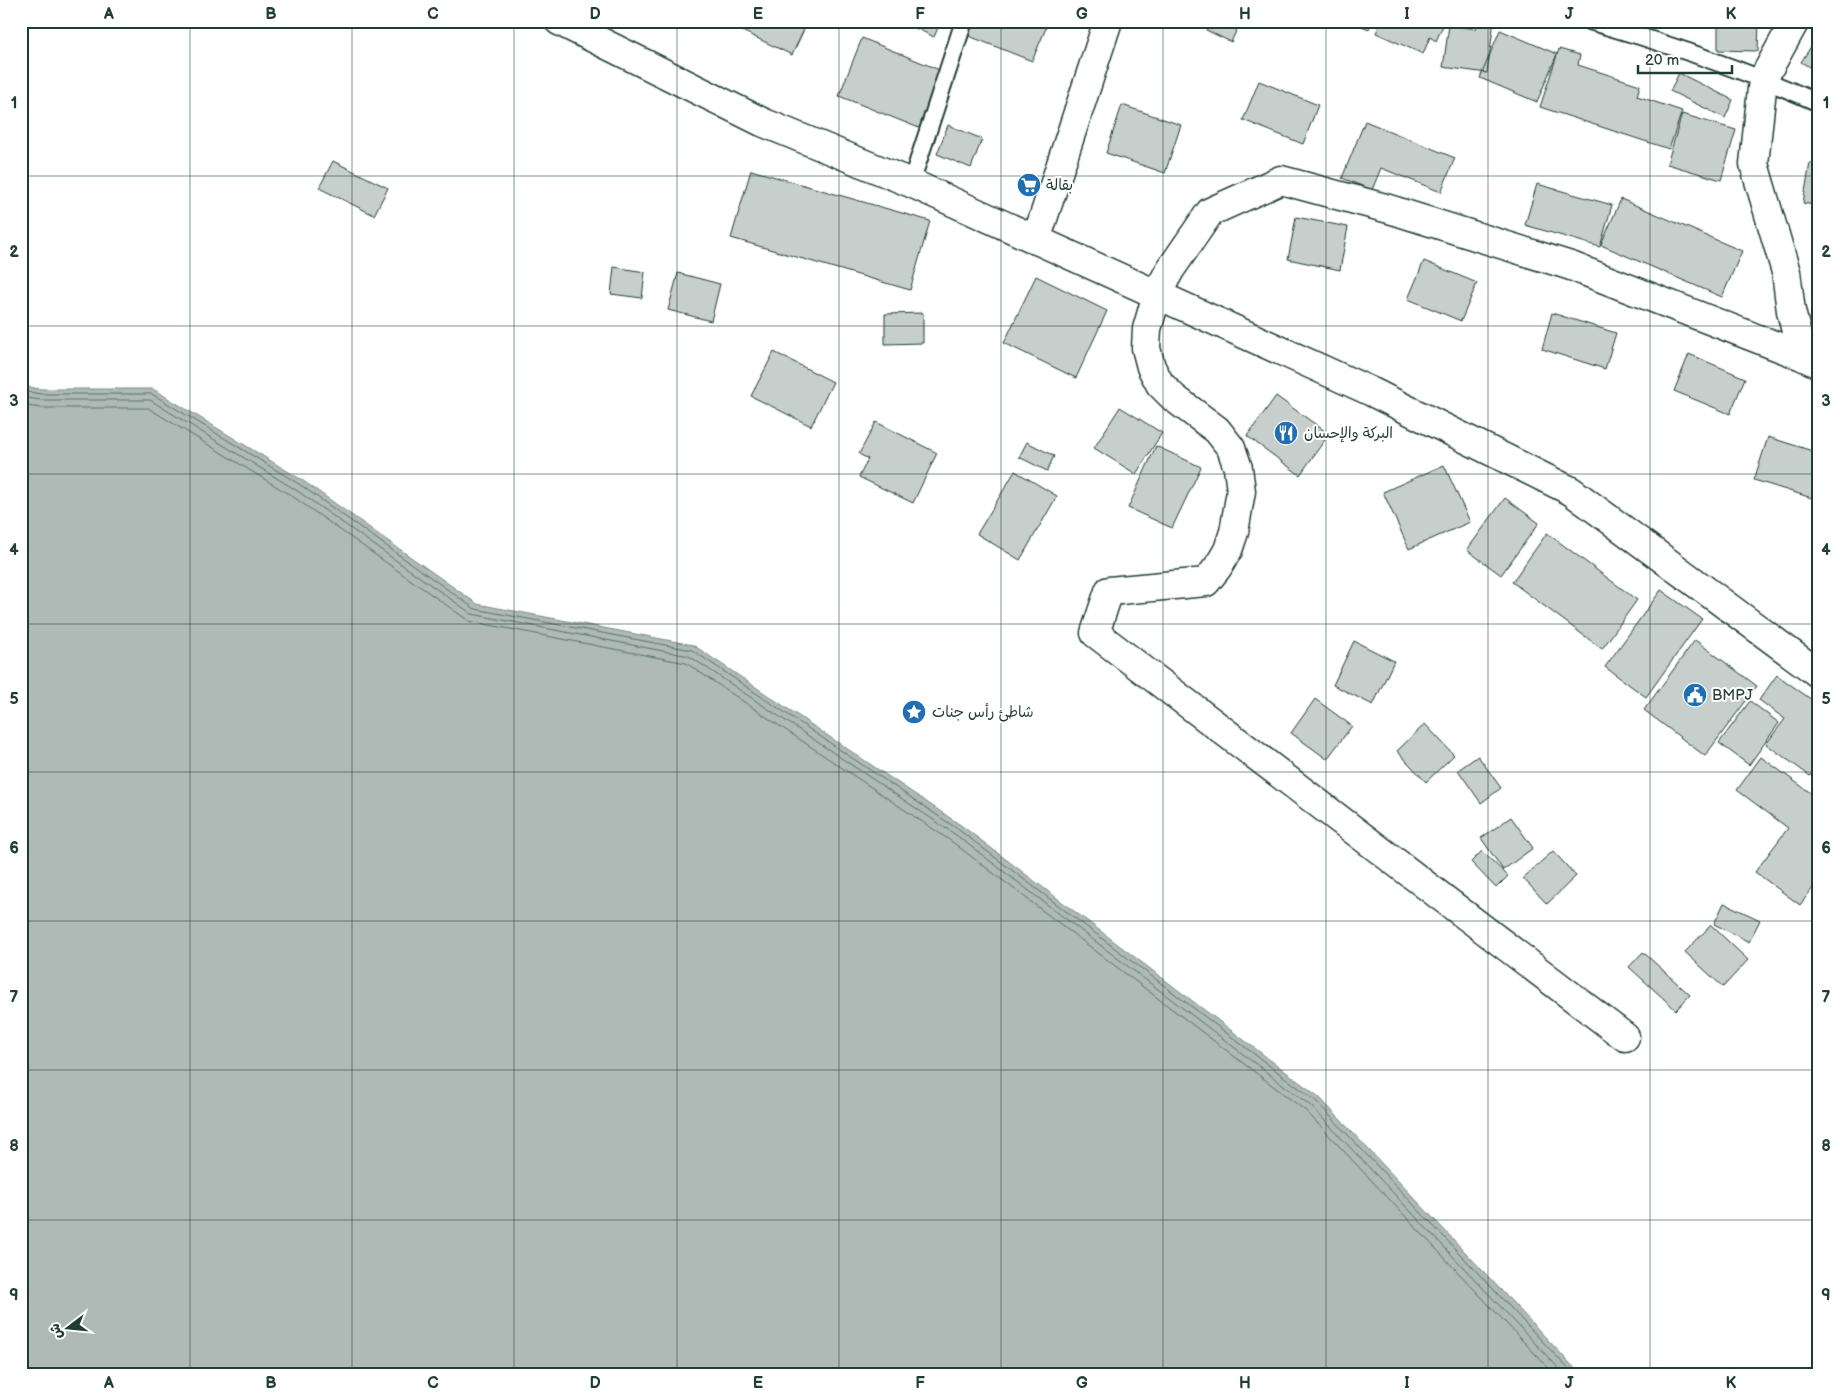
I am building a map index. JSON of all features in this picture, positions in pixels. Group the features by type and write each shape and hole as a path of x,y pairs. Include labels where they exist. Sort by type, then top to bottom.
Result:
{"street":[{"path":"559,21 762,122 911,183 1372,392 1571,491 1819,674"},
{"path":"1036,240 1108,21"},
{"path":"1795,21 1763,79 1754,164 1786,272 1791,311 1810,360"},
{"path":"1625,1037 1095,633 1109,591 1206,582 1228,550 1234,532 1241,491 1238,468 1231,448 1218,430 1174,398 1160,384 1151,367 1146,348 1147,329 1157,294 1170,270 1210,212 1281,180 1389,209 1571,266 1810,360"}],"lane":[{"path":"911,183 964,21"},
{"path":"1589,21 1634,34 1763,79 1819,103"}],"water":[{"path":"21,386 41,389 153,389 302,480 477,604 693,645 962,826 1319,1097 1581,1375 21,1375"}],"building":[{"path":"742,21 808,21 792,55 738,29"},
{"path":"901,21 941,21 934,37"},
{"path":"973,21 1049,21 1032,61 969,36"},
{"path":"1210,21 1241,21 1231,42 1206,30"},
{"path":"1349,21 1371,21 1369,29"},
{"path":"1381,21 1445,21 1436,41 1430,37 1423,54 1376,33"},
{"path":"1477,21 1494,21 1487,73 1443,67 1449,25 1476,29"},
{"path":"1718,21 1759,21 1758,51 1718,50"},
{"path":"1500,30 1557,54 1537,102 1480,78"},
{"path":"1819,34 1819,73 1801,62"},
{"path":"862,38 942,71 919,128 839,96"},
{"path":"1559,49 1580,55 1578,65 1640,85 1637,96 1682,111 1669,149 1540,107"},
{"path":"1679,73 1733,100 1725,118 1670,91"},
{"path":"1259,81 1318,105 1303,144 1243,120"},
{"path":"1122,105 1181,125 1165,173 1106,153"},
{"path":"1682,114 1736,130 1721,180 1667,164"},
{"path":"1365,121 1455,158 1441,192 1381,168 1372,190 1342,178"},
{"path":"948,125 982,139 971,168 937,154"},
{"path":"333,161 388,188 374,215 319,188"},
{"path":"1810,163 1819,164 1819,206 1803,203"},
{"path":"751,170 930,221 910,290 731,238"},
{"path":"1537,184 1612,205 1600,247 1525,225"},
{"path":"1621,199 1742,251 1722,297 1601,245"},
{"path":"1296,217 1348,227 1340,270 1288,259"},
{"path":"1424,261 1477,283 1461,321 1408,299"},
{"path":"614,267 645,272 642,298 611,294"},
{"path":"678,273 720,284 711,321 668,310"},
{"path":"1036,276 1107,311 1076,378 1004,343"},
{"path":"923,313 923,343 885,344 885,314"},
{"path":"1552,313 1616,333 1605,369 1542,349"},
{"path":"774,352 833,382 811,426 751,396"},
{"path":"1689,354 1745,378 1730,414 1674,391"},
{"path":"1276,396 1329,434 1300,475 1247,436"},
{"path":"1120,407 1162,433 1136,474 1094,448"},
{"path":"876,422 937,453 913,503 859,477 868,459 859,454"},
{"path":"1768,437 1819,453 1819,487 1815,499 1754,480"},
{"path":"1027,442 1054,456 1047,471 1019,457"},
{"path":"1156,446 1201,467 1172,528 1128,508"},
{"path":"1444,465 1470,522 1409,549 1383,492"},
{"path":"1015,471 1057,496 1020,560 977,534"},
{"path":"1505,498 1539,523 1501,575 1467,550"},
{"path":"1547,533 1637,600 1602,649 1512,582"},
{"path":"1661,590 1702,619 1646,697 1605,667"},
{"path":"1695,640 1757,686 1705,756 1644,710"},
{"path":"1354,641 1394,661 1373,705 1333,685"},
{"path":"1777,675 1819,705 1819,763 1810,776 1766,744 1785,719 1759,700"},
{"path":"1315,699 1352,726 1327,759 1291,733"},
{"path":"1750,701 1779,723 1749,765 1719,743"},
{"path":"1425,724 1454,755 1426,782 1397,751"},
{"path":"1478,756 1501,788 1481,803 1458,770"},
{"path":"1761,757 1819,799 1817,842 1819,880 1800,905 1755,872 1788,828 1737,790"},
{"path":"1511,817 1533,848 1503,870 1481,838"},
{"path":"1482,851 1508,876 1496,888 1471,862"},
{"path":"1553,851 1576,876 1547,904 1523,878"},
{"path":"1724,903 1760,920 1749,942 1714,924"},
{"path":"1711,925 1748,960 1723,987 1685,952"},
{"path":"1643,952 1690,995 1676,1010 1629,967"}],"place":[{"name":"بقالة","path":"1029,185"},
{"name":"البركة والإحسان","path":"1286,433"},
{"name":"BMPJ","path":"1695,695"},
{"name":"شاطئ رأس جنات","path":"914,712"}]}
